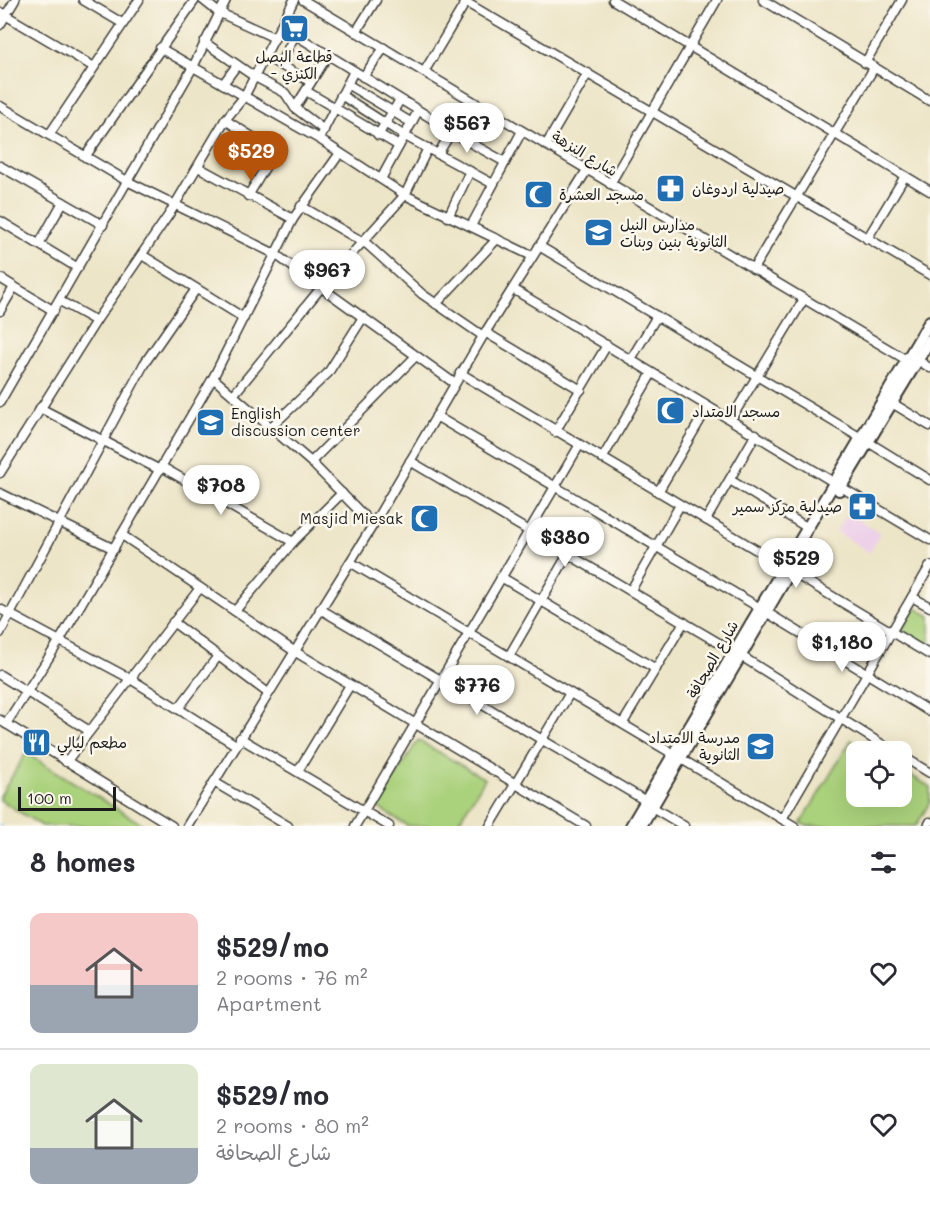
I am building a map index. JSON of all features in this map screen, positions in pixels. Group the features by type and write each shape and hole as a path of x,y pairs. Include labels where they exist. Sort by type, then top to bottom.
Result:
{"main road":[{"name":"شارع الصحافة","path":"865,440 892,403 930,321"},
{"name":"شارع الصحافة","path":"632,826 649,804 678,756 912,361 930,340"},
{"name":"شارع الصحافة","path":"788,569 808,528 838,485"},
{"name":"شارع الصحافة","path":"641,826 649,804"}],"street":[{"path":"0,26 3,14 15,0"},
{"path":"83,0 122,23"},
{"path":"49,135 139,0"},
{"path":"85,157 193,3 181,0"},
{"path":"203,0 218,12 274,38"},
{"path":"0,402 193,67 218,12 226,0"},
{"path":"0,473 96,321 175,205 225,120 244,97 294,0"},
{"name":"شارع النزهة","path":"303,0 804,299 912,361 930,368"},
{"path":"356,32 376,0"},
{"path":"613,0 930,191"},
{"path":"610,184 717,0"},
{"path":"763,0 930,101"},
{"path":"865,63 902,0"},
{"path":"424,72 465,1 930,275"},
{"path":"3,14 94,67"},
{"path":"280,26 451,132 505,162"},
{"path":"280,64 295,35"},
{"path":"204,42 255,77 285,93 295,108 324,130"},
{"path":"160,48 319,140 405,195 448,218 471,226 532,256"},
{"path":"363,77 384,48"},
{"path":"295,108 328,55"},
{"path":"266,57 311,82"},
{"path":"223,84 237,65"},
{"path":"753,269 874,68"},
{"path":"319,140 354,71"},
{"path":"546,145 588,73"},
{"path":"347,84 412,123"},
{"path":"306,91 399,146"},
{"path":"341,95 405,135 494,184"},
{"path":"378,135 400,100"},
{"path":"0,106 127,181 275,254 362,320 454,383"},
{"path":"381,179 418,111"},
{"path":"225,120 275,151 248,196"},
{"path":"471,226 522,131"},
{"path":"438,154 451,132"},
{"path":"234,394 320,289 405,195 428,148"},
{"path":"172,826 3,722 28,692 114,549 213,378 293,219 340,153"},
{"path":"0,166 103,225"},
{"path":"198,167 293,219"},
{"path":"187,826 373,525 460,373 587,170"},
{"path":"448,218 470,171"},
{"path":"867,239 905,176"},
{"path":"39,244 63,202"},
{"path":"301,206 376,252 436,303 580,390"},
{"path":"0,221 78,268"},
{"path":"436,303 497,239"},
{"path":"539,246 930,480"},
{"path":"142,255 244,318"},
{"path":"0,278 54,311"},
{"path":"0,310 14,287"},
{"path":"0,633 153,348 196,289"},
{"path":"513,289 930,540"},
{"path":"731,419 804,299"},
{"path":"60,301 96,321"},
{"path":"631,359 657,316"},
{"path":"272,427 328,373 362,320"},
{"path":"555,432 607,345"},
{"path":"311,462 416,357"},
{"path":"460,373 930,655"},
{"path":"602,459 652,373"},
{"path":"213,378 311,462 373,525"},
{"path":"892,403 930,426"},
{"path":"658,492 708,407"},
{"path":"40,408 161,468 293,542"},
{"path":"436,416 930,712"},
{"path":"706,520 756,434"},
{"path":"355,826 579,446"},
{"path":"410,461 528,532 631,590 876,741"},
{"path":"730,480 808,528"},
{"path":"0,493 114,549"},
{"path":"235,611 293,542 342,493"},
{"path":"631,590 680,505"},
{"path":"122,535 294,651 586,826"},
{"path":"509,656 568,554"},
{"path":"350,562 794,826"},
{"path":"782,819 930,566"},
{"path":"501,577 656,669"},
{"path":"66,762 88,730 200,588"},
{"path":"912,597 930,608"},
{"path":"0,609 129,678 178,709 238,742 298,771 389,826"},
{"path":"320,609 441,679 684,826"},
{"path":"173,622 268,693"},
{"path":"623,723 684,622"},
{"path":"178,709 218,656"},
{"path":"0,675 88,730"},
{"path":"298,771 350,685"},
{"path":"490,826 570,693"},
{"path":"912,761 929,770"},
{"path":"214,782 288,826"}],"shaded area":[{"path":"848,512 880,533 870,553 836,531"}],"green space":[{"path":"915,608 930,616 930,647 902,630"},
{"path":"418,740 485,779 456,826 408,826 377,807"},
{"path":"846,748 846,807 912,807 912,776 930,787 930,802 916,826 807,826 801,823"},
{"path":"26,753 145,826 42,826 0,800 0,796"}],"place":[{"name":"قطاعة البصل - الكنزي","path":"294,29"},
{"name":"صيدلية اردوغان","path":"671,188"},
{"name":"مسجد العشرة","path":"538,194"},
{"name":"مدارس النيل الثانوية بنين وبنات","path":"599,233"},
{"name":"مسجد الامتداد","path":"671,411"},
{"name":"English discussion center","path":"210,422"},
{"name":"صيدلية مركز سمير","path":"863,506"},
{"name":"Masjid Miesak","path":"424,518"},
{"name":"مطعم ليالي","path":"36,742"},
{"name":"مدرسة الامتداد الثانوية","path":"761,746"}]}
